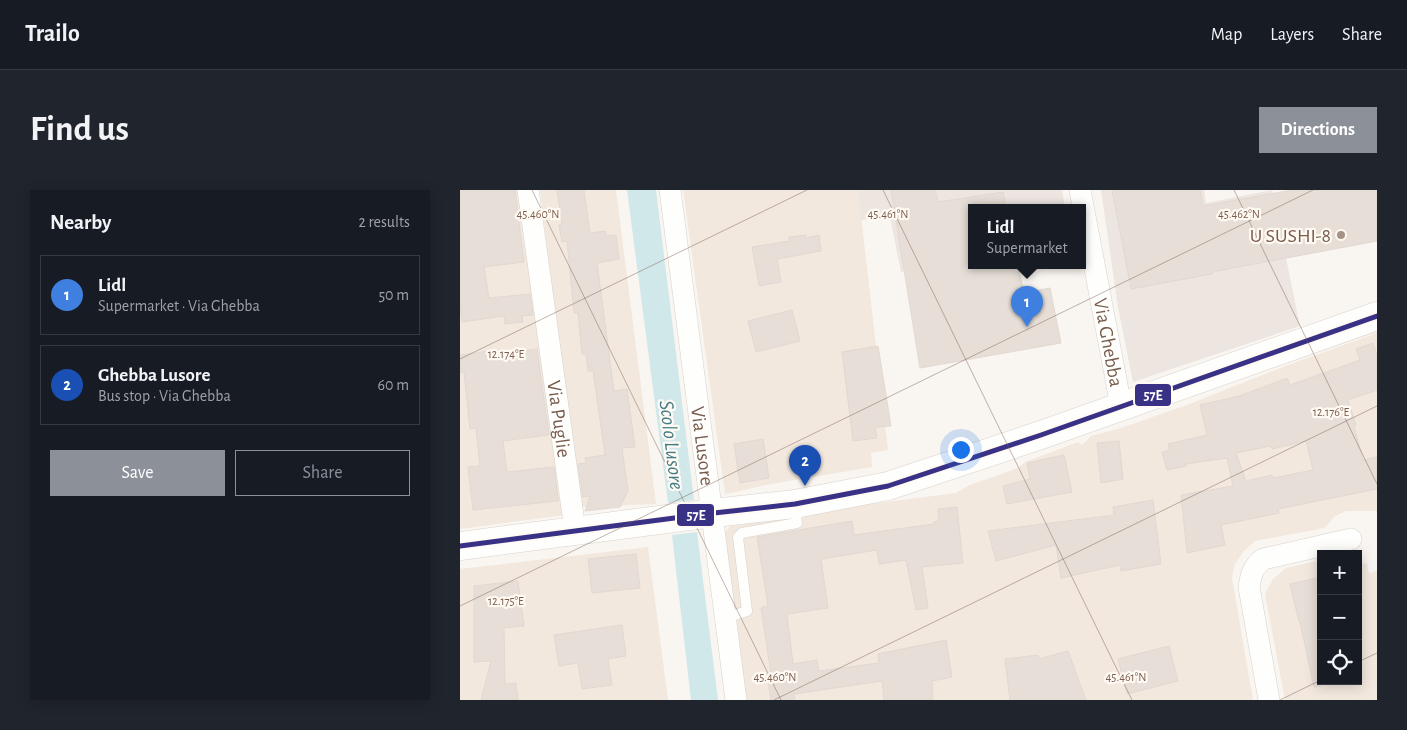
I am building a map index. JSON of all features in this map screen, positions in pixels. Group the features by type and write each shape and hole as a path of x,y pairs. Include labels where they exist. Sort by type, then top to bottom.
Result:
{"street":[{"name":"Via Puglie","path":"528,190 575,530"},
{"name":"Via Lusore","path":"670,190 708,513 726,618 736,700"},
{"name":"Via Ghebba","path":"1080,190 1083,204"},
{"name":"Via Ghebba","path":"1086,222 1121,406"},
{"name":"Via Ghebba","path":"460,546 708,513 795,504 888,486 1041,435 1377,316"},
{"path":"1269,700 1249,586 1251,575 1256,565 1264,559 1351,539"}],"lane":[{"path":"726,618 747,611 738,537 742,533 797,523 795,504"}],"shaded area":[{"path":"460,190 521,190 565,515 460,529"},
{"path":"540,190 616,190 656,504 579,507"},
{"path":"683,190 858,190 888,450 871,453 872,467 771,484 725,494"},
{"path":"858,190 1062,190 1064,204 968,204 968,261 901,272 890,217 861,220"},
{"path":"1101,190 1204,190 1206,203 1272,190 1300,326 1133,382 1118,307"},
{"path":"1377,333 1377,511 1346,511 1335,516 1325,528 1255,541 1243,552 1235,564 1232,578 1253,700 742,700 724,533 730,526 840,508 956,493 970,485 1018,468 1025,462 1078,442 1082,445 1091,436 1118,429 1187,405 1288,365"},
{"path":"648,547 668,700 460,700 460,569"},
{"path":"1317,561 1317,685 1362,685 1362,564 1367,563 1369,574 1377,570 1377,700 1285,700 1265,594 1273,579 1286,568"}],"water":[{"name":"Scolo Lusore","path":"627,190 656,190 694,500 668,503"},
{"path":"697,532 718,700 691,700 672,535"}],"building":[{"path":"460,190 515,190 524,262 484,267 489,298 530,294 533,315 522,316 523,322 505,324 504,316 462,322 460,307"},
{"path":"557,190 584,190 590,233 606,231 606,236 616,235 619,259 597,263 614,391 627,389 635,447 622,448 628,491 620,507 585,511 590,496 583,497 578,464 586,463 585,458 605,455 593,371 588,371 586,354 582,354 578,313 574,313 567,241 562,242 559,225 562,224"},
{"path":"891,190 935,190 938,202 1003,192 1005,204 968,204 968,269 1019,269 1024,293 1050,288 1061,343 920,368"},
{"path":"1112,190 1200,190 1203,206 1292,190 1377,190 1377,241 1131,289"},
{"path":"806,235 806,238 819,235 821,251 777,259 781,282 759,286 752,247 789,241 789,237"},
{"path":"792,310 800,341 756,352 748,321"},
{"path":"1373,343 1377,355 1377,390 1348,400 1356,425 1354,426 1363,460 1377,457 1377,489 1278,509 1279,513 1221,525 1225,545 1187,553 1181,495 1233,486 1227,458 1186,464 1186,466 1167,470 1162,452 1170,450 1168,444 1207,435 1200,405 1239,396 1287,378 1290,385 1360,360 1356,349","holes":["1306,441 1313,470 1273,478 1272,475 1246,481 1236,453 1271,446 1272,449"]},
{"path":"878,346 891,426 875,427 877,438 853,441 842,352"},
{"path":"537,349 549,435 503,441 507,472 554,467 558,501 473,510 468,467 480,466 476,428 470,429 464,372 460,373 460,355 489,351 490,355"},
{"path":"763,439 769,478 740,483 734,444"},
{"path":"1119,441 1123,479 1101,483 1097,443"},
{"path":"1064,455 1072,492 1007,504 1003,486 1030,479 1027,463"},
{"path":"1153,500 1161,564 1121,571 1120,565 1061,578 1056,545 996,561 988,531 1114,515 1113,507"},
{"path":"957,507 963,563 922,567 928,608 916,610 906,560 879,564 877,550 821,559 828,608 787,614 793,664 817,660 819,671 879,663 878,654 946,640 952,677 932,681 933,700 884,700 882,681 794,694 795,700 771,700 767,675 771,674 761,608 768,606 757,537 852,521 854,535 934,524 934,522 939,521 938,509"},
{"path":"636,554 640,588 592,593 588,559"},
{"path":"1317,578 1317,685 1321,686 1314,687 1290,584"},
{"path":"518,581 524,626 504,628 505,684 516,683 518,700 481,700 491,661 474,662 474,586"},
{"path":"622,625 626,656 608,659 612,685 582,689 578,663 559,666 554,635"},
{"path":"1169,646 1178,681 1127,694 1118,659"},
{"path":"1068,651 1086,700 1010,700 1005,659 1038,655 1039,659"}],"transit line":[{"name":"57E","path":"460,546 795,504 888,486 1041,435 1377,316"}],"place":[{"name":"U SUSHI-8","path":"1341,235"},
{"name":"Lidl","path":"1027,327"},
{"name":"Ghebba Lusore","path":"805,486"}]}
